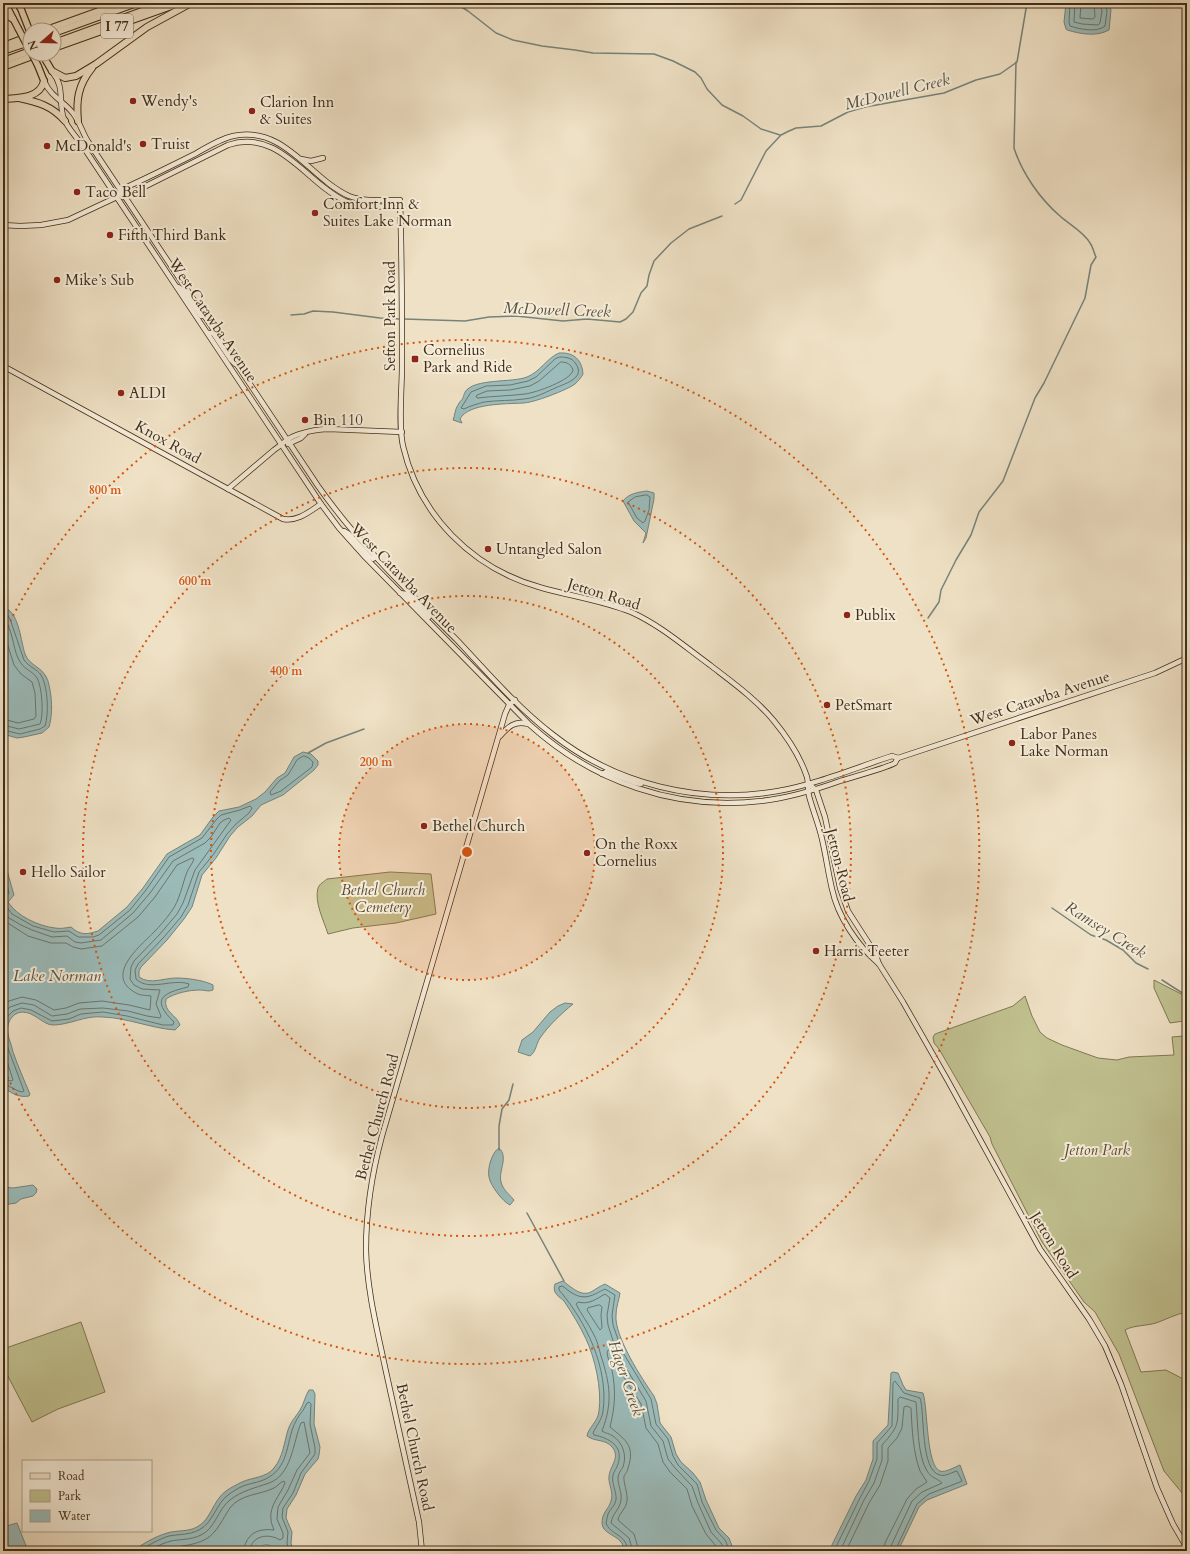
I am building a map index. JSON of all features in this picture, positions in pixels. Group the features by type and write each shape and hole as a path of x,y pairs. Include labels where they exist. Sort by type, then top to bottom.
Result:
{"highway":[{"name":"I 77","path":"62,24 121,3"},
{"name":"I 77","path":"62,30 138,3"},
{"name":"I 77","path":"62,40 164,3"},
{"name":"I 77","path":"62,45 180,3"},
{"path":"52,71 61,76 70,78 79,75 147,27 191,3"},
{"path":"3,13 13,19"},
{"path":"3,46 22,39"},
{"path":"3,51 22,45"},
{"path":"3,61 22,54"},
{"path":"3,67 22,60"},
{"path":"78,121 78,92 85,77 96,64"},
{"path":"3,99 19,98 38,92 44,82"},
{"path":"19,98 46,105 55,111 65,121"}],"main road":[{"path":"4,3 22,36"},
{"path":"20,4 26,22"},
{"name":"West Catawba Avenue","path":"36,62 44,82"},
{"name":"West Catawba Avenue","path":"46,62 52,71"}],"street":[{"name":"West Catawba Avenue","path":"52,71 60,85 65,121 339,528 365,558 530,725 567,755 602,774 655,794 702,802 732,803 761,801 808,792 894,763 898,758 1155,673 1187,658"},
{"name":"West Catawba Avenue","path":"44,82 51,94 72,111 86,138 334,509 375,557 543,727 579,753 623,775 652,785 693,793 731,796 777,791 809,784 892,756 898,758"},
{"path":"117,197 121,191 234,136 251,135 269,139 282,145 301,159 314,161 323,158"},
{"path":"3,225 27,226 62,221 77,216 117,197 126,197 228,145 247,142 264,145 284,154 327,190 346,202 372,206 400,206"},
{"name":"Sefton Park Road","path":"301,159 334,187 350,196 367,200 400,200 402,432"},
{"path":"175,285 183,290 201,316 206,316"},
{"path":"208,333 213,333 231,360 241,369"},
{"name":"Knox Road","path":"3,366 283,519 288,520 298,518 322,504"},
{"path":"228,488 274,450 299,434 328,429 402,432"},
{"name":"Jetton Road","path":"402,432 407,458 420,492 439,521 461,546 507,577 541,588 623,609 652,622 744,692 763,708 774,720 797,754 809,784 816,790 829,830 844,902 948,1081 1040,1249 1089,1319 1105,1346 1121,1384 1157,1488 1173,1524 1187,1548"},
{"path":"282,445 291,444 302,438 305,434"},
{"path":"339,528 349,534 370,558 373,559 375,557"},
{"path":"400,593 406,594 429,616 438,622"},
{"name":"Bethel Church Road","path":"422,1551 417,1514 372,1308 367,1266 368,1213 374,1171 382,1136 505,714 515,700"},
{"path":"499,737 509,726 515,723 530,725"},
{"path":"602,774 605,772 635,783 652,785"},
{"name":"Jetton Road","path":"809,784 808,792 819,828 832,889 839,910 856,938 870,956 879,964"}],"green space":[{"name":"Bethel Church Cemetery","path":"390,872 431,874 436,914 396,923 353,928 328,934 317,899 318,888 321,884 327,879"},
{"path":"1154,980 1187,997 1187,1023 1184,1021 1170,1023 1154,988"},
{"name":"Jetton Park","path":"1025,996 1032,1016 1040,1032 1047,1038 1098,1058 1117,1060 1129,1057 1174,1055 1172,1037 1184,1036 1187,1025 1187,1312 1156,1323 1132,1327 1125,1330 1141,1372 1166,1370 1187,1381 1187,1499 1164,1471 1119,1354 1095,1312 1084,1302 1042,1242 992,1144 990,1137 939,1049 934,1043 933,1037 935,1034 1013,1006"},
{"path":"81,1322 105,1392 58,1409 32,1422 3,1367 3,1349"}],"water":[{"path":"1066,3 1109,4 1111,10 1109,30 1099,34 1083,34 1067,30 1064,22"},
{"path":"559,353 573,356 581,365 583,374 571,387 534,401 479,407 464,414 460,419 462,423 453,420 459,403 465,392 470,388 485,383 527,377 536,372 551,358"},
{"path":"647,491 654,493 654,499 646,538 643,543 646,533 634,521 623,501 630,495"},
{"path":"7,609 11,612 17,623 27,658 46,676 51,698 51,716 49,727 42,733 17,738 3,734 3,610"},
{"name":"Lake Norman","path":"303,752 311,754 318,761 318,765 283,795 261,805 252,816 238,827 230,836 216,858 202,875 192,907 184,919 139,971 139,977 148,981 171,978 190,979 213,985 213,990 187,991 166,999 166,1007 180,1025 175,1030 121,1019 103,1017 90,1017 59,1025 53,1025 46,1023 31,1014 22,1012 15,1014 10,1020 8,1034 13,1052 30,1094 29,1096 18,1096 3,1087 3,842 5,848 5,861 14,895 8,902 17,912 28,920 48,927 71,927 77,932 83,934 98,931 127,907 143,888 167,854 200,835 219,811 239,807 256,799 265,792 277,778 285,773 294,757"},
{"path":"565,1003 573,1004 555,1020 544,1033 532,1054 530,1056 518,1052 522,1040 533,1032 550,1012"},
{"path":"499,1148 503,1156 500,1178 501,1182 505,1190 514,1200 510,1205 497,1193 489,1177 491,1161 494,1153"},
{"path":"33,1185 37,1189 33,1196 21,1199 16,1203 3,1205 3,1187 13,1188"},
{"path":"563,1281 576,1291 584,1293 591,1292 605,1284 620,1293 616,1312 619,1334 636,1368 654,1396 660,1423 671,1437 676,1454 681,1462 700,1482 706,1500 719,1528 729,1538 734,1551 624,1551 621,1542 604,1529 602,1519 612,1498 609,1476 615,1454 610,1444 587,1436 599,1411 599,1384 595,1364 586,1339 564,1301 555,1292 555,1284"},
{"path":"891,1373 898,1373 906,1390 923,1393 928,1436 935,1467 940,1471 947,1471 960,1465 967,1484 927,1500 919,1507 898,1551 829,1551 856,1496 866,1480 873,1459 873,1441 888,1425"},
{"path":"309,1390 313,1390 315,1394 314,1424 320,1447 318,1459 305,1474 296,1495 287,1509 286,1518 292,1532 291,1543 293,1551 280,1551 271,1546 263,1545 258,1551 132,1551 162,1535 171,1532 190,1530 197,1527 206,1520 218,1499 226,1491 246,1480 263,1476 271,1471 277,1464 283,1450 289,1427 301,1408"},
{"path":"17,1523 28,1551 3,1551 3,1527"}],"waterway":[{"path":"455,3 468,11 496,33 513,40 542,46 593,53 654,54 673,61 695,72 701,78 707,89 722,105 743,116 761,129 780,135"},
{"name":"McDowell Creek","path":"735,204 741,200 766,151 781,135 789,131 796,128 821,126 848,112 865,107 944,93 976,80 1000,74 1017,62 1027,3"},
{"path":"928,618 939,602 941,590 971,535 979,512 1003,481 1035,398 1044,383 1085,298 1091,265 1096,257 1091,245 1084,235 1053,209 1039,194 1032,185 1017,157 1014,148 1016,62"},
{"name":"McDowell Creek","path":"404,319 465,321 489,317 516,316 563,321 587,319 620,322 626,319 633,312 641,293 647,286 654,261 671,243 689,229 722,216"},
{"name":"McDowell Creek","path":"291,315 304,314 313,311 400,319"},
{"path":"308,753 326,743 364,729"},
{"name":"Ramsey Creek","path":"1052,908 1091,935 1106,940 1123,950 1136,963 1148,969"},
{"name":"Ramsey Creek","path":"1162,980 1187,996"},
{"name":"Hager Creek","path":"499,1150 499,1126 502,1109 509,1100 513,1084"},
{"name":"Hager Creek","path":"527,1213 564,1281"}],"place":[{"name":"Wendy's","path":"133,101"},
{"name":"Clarion Inn & Suites","path":"252,111"},
{"name":"Truist","path":"143,144"},
{"name":"McDonald's","path":"47,146"},
{"name":"Taco Bell","path":"77,192"},
{"name":"Comfort Inn & Suites Lake Norman","path":"315,213"},
{"name":"Fifth Third Bank","path":"110,235"},
{"name":"Mike’s Sub","path":"57,280"},
{"name":"Cornelius Park and Ride","path":"415,359"},
{"name":"ALDI","path":"121,393"},
{"name":"Bin 110","path":"305,420"},
{"name":"Untangled Salon","path":"488,549"},
{"name":"Publix","path":"847,615"},
{"name":"PetSmart","path":"827,705"},
{"name":"Labor Panes Lake Norman","path":"1012,743"},
{"name":"Bethel Church","path":"424,826"},
{"name":"On the Roxx Cornelius","path":"587,853"},
{"name":"Hello Sailor","path":"23,872"},
{"name":"Harris Teeter","path":"816,951"}]}
